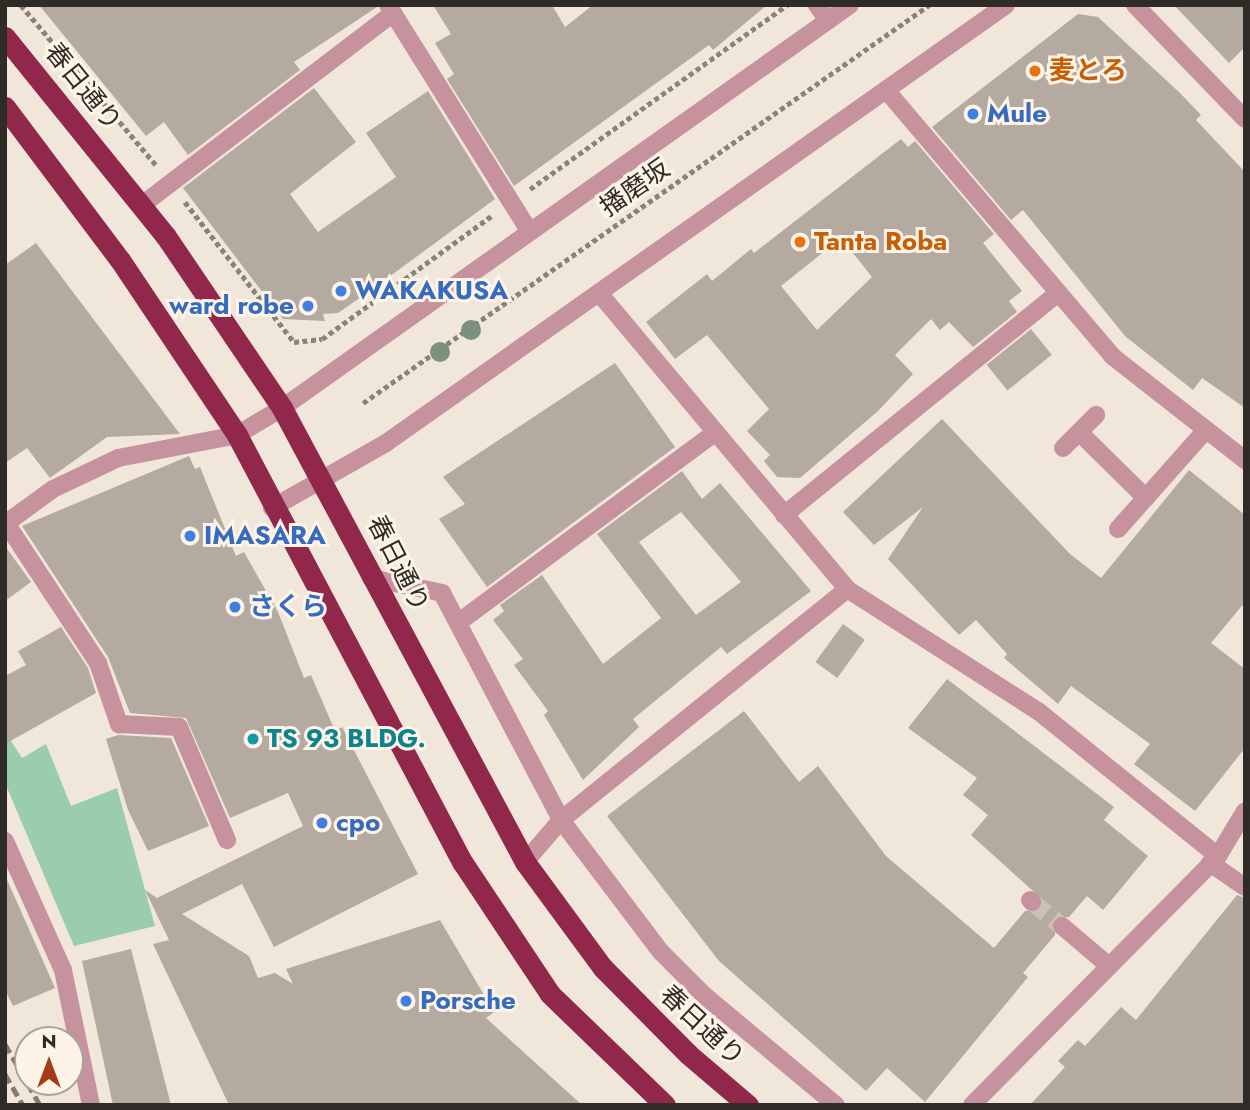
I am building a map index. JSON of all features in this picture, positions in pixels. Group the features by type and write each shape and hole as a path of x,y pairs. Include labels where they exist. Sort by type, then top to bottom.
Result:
{"highway":[{"name":"春日通り","path":"5,37 142,205 282,408 323,480 372,578 525,862 603,968 688,1054 748,1105"},
{"path":"5,107 120,260 237,435 272,508 463,863 550,994 664,1105"}],"street":[{"path":"817,5 828,21"},
{"path":"227,840 179,727 119,724 98,663 6,524 53,489 118,458 237,435 282,408 850,5"},
{"path":"272,508 386,443 1006,5"},
{"path":"1135,5 1245,119"},
{"path":"142,205 391,9 529,231"},
{"path":"886,90 1112,356 1245,460"},
{"path":"599,293 847,589 1038,711 1245,887"},
{"path":"784,515 1058,293"},
{"path":"1063,448 1096,415"},
{"path":"1118,528 1206,430"},
{"path":"1079,432 1146,498"},
{"path":"459,622 714,433"},
{"path":"372,578 442,593 561,820 661,952 835,1105"},
{"path":"525,862 561,820 847,589"},
{"path":"972,1105 1214,859 1245,811"},
{"path":"5,841 63,970 91,1105"},
{"path":"1062,926 1109,966"}],"path":[{"path":"21,5 171,184 294,342 322,339 787,5"},
{"name":"播磨坂","path":"363,403 929,5"}],"green space":[{"path":"5,732 22,758 46,744 71,806 117,788 155,926 74,946 5,783"}],"building":[{"path":"39,5 377,7 294,62 300,70 188,155 164,122 146,136"},
{"path":"433,5 552,5 565,27 593,5 767,5 713,50 709,45 514,186 447,79 454,74 435,43 451,34"},
{"path":"1174,5 1245,5 1245,47 1229,63"},
{"path":"1078,14 1098,17 1180,93 1201,115 1196,120 1245,172 1245,408 1202,378 1193,390 1125,336 1023,210 1011,220 932,127"},
{"path":"314,88 356,142 290,194 318,232 396,177 366,133 428,91 495,199 338,313 323,314 325,321 283,319 183,188"},
{"path":"901,139 908,147 915,141 994,234 983,243 1022,291 1009,301 1017,312 973,347 949,322 940,330 931,319 895,355 913,374 878,411 800,478 777,477 764,461 770,455 747,431 769,409 707,335 675,359 646,322 707,274 712,281 751,249 754,253","holes":["841,238 872,277 817,330 781,286"]},
{"path":"36,243 180,434 107,437 50,478 27,448 5,463 5,265"},
{"path":"1031,329 1052,355 1007,391 987,365"},
{"path":"615,363 675,447 487,587 439,519 465,504 443,477"},
{"path":"942,419 1070,554 1101,578 1189,470 1245,515 1245,602 1211,643 1245,669 1245,748 1195,811 1134,764 1150,744 1071,686 1058,704 1004,658 1007,654 976,620 959,635 888,559 923,507 874,545 843,512"},
{"path":"189,456 195,469 200,467 236,556 244,552 278,612 304,678 311,675 335,731 342,727 418,874 274,947 242,884 182,914 249,956 258,978 275,973 293,984 286,969 440,920 494,1012 486,1018 582,1105 229,1105 153,944 169,940 145,890 157,898 303,826 288,793 230,818 186,718 130,713 108,657 22,526"},
{"path":"682,471 702,499 720,483 811,591 727,654 721,647 633,719 639,727 583,780 544,715 548,711 514,665 523,659 493,620 504,611 500,605 542,575 603,664 661,618 597,534","holes":["681,512 741,582 696,615 639,542"]},
{"path":"5,546 31,582 5,601"},
{"path":"843,624 865,640 837,678 815,662"},
{"path":"61,627 88,668 96,693 5,744 5,676 26,665 18,651"},
{"path":"947,679 1114,807 1104,820 1148,856 1103,910 1087,896 1069,917 1054,918 1055,935 1023,973 1028,977 925,1102 887,1068 866,1091 719,961 607,816 744,711 799,782 818,766 886,856 994,948 1025,911 1040,910 1043,900 971,835 988,815 963,795 977,778 908,728"},
{"path":"118,735 171,738 209,826 148,851 128,810 106,739"},
{"path":"5,875 55,988 13,1006 5,990"},
{"path":"1237,895 1245,898 1245,1105 1030,1105 1065,1067 1058,1061 1078,1040 1085,1046 1121,1007 1136,1020"},
{"path":"131,949 171,1105 113,1105 82,961"}],"tunnel":[{"path":"1032,902 1062,926"}],"railway":[{"path":"5,1044 40,1105"},
{"path":"5,1074 23,1105"}],"place":[{"name":"麦とろ","path":"1035,71"},
{"name":"Mule","path":"973,114"},
{"name":"Tanta Roba","path":"800,242"},
{"name":"WAKAKUSA","path":"341,291"},
{"name":"ward robe","path":"308,306"},
{"name":"IMASARA","path":"190,536"},
{"name":"さくら","path":"235,607"},
{"name":"TS 93 BLDG.","path":"253,739"},
{"name":"cpo","path":"322,823"},
{"name":"Porsche","path":"406,1001"}]}
